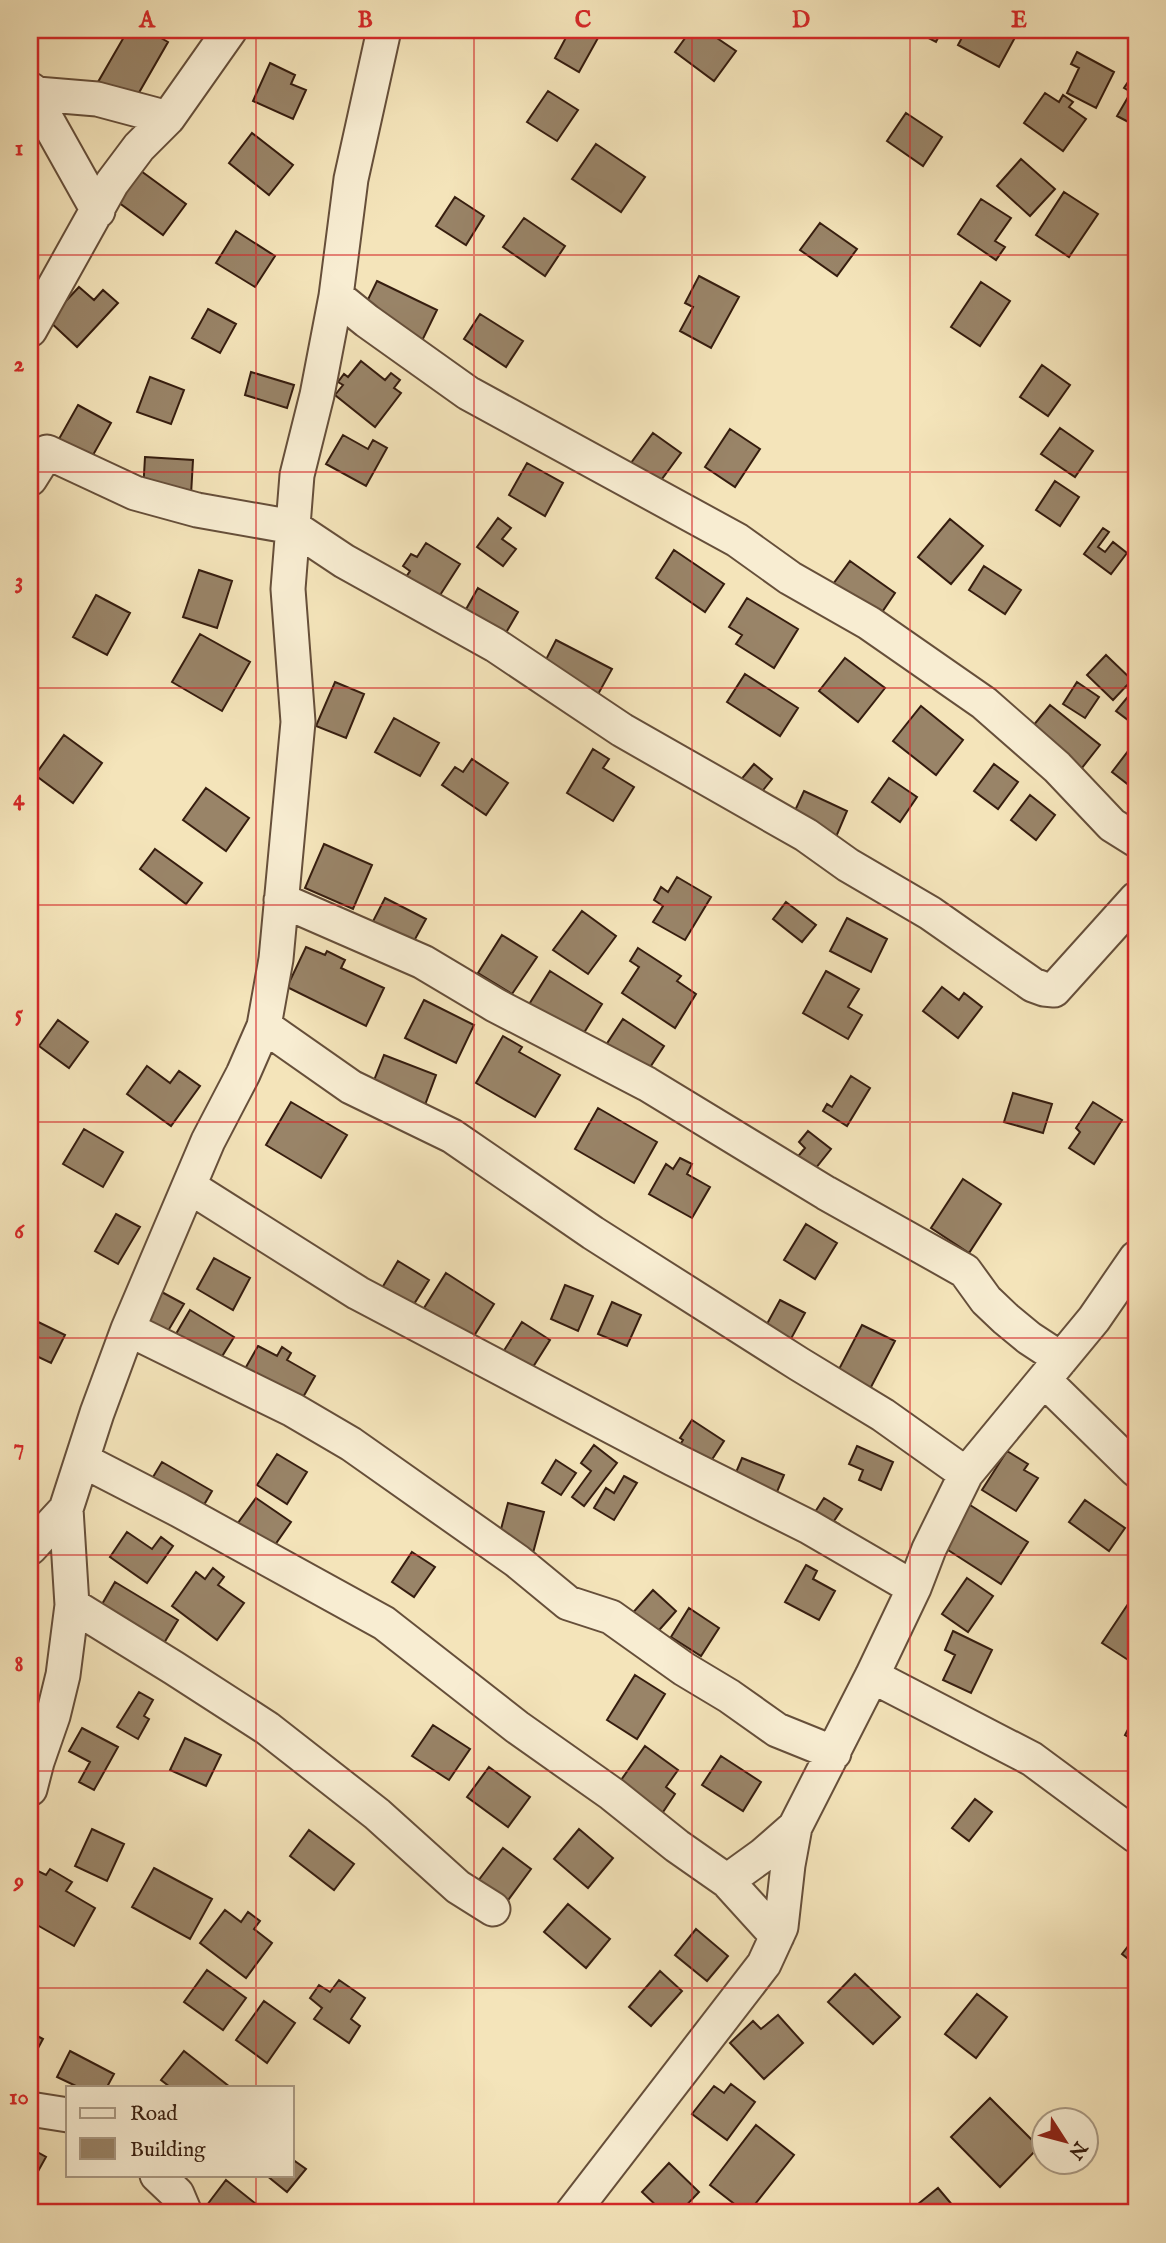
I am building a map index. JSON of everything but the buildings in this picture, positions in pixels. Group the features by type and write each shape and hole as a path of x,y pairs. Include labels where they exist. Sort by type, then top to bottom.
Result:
{"street":[{"path":"30,330 98,211 111,183 139,147 168,118 230,30"},
{"path":"32,1770 54,1716 63,1675 72,1605 66,1509 128,1329 208,1141 243,1074 264,1026 276,959 298,722 288,589 297,475 317,395 336,296 352,178 384,30"},
{"path":"33,92 97,99 168,118"},
{"path":"33,92 98,211"},
{"path":"336,296 468,393 737,540 790,578 869,623 984,703 1057,767 1112,825 1136,840"},
{"path":"36,456 135,493 197,510 293,527 345,561 495,645 622,730 806,835 848,866 930,913 1034,985 1054,990 1136,900"},
{"path":"281,900 423,962 495,1005 648,1084 825,1193 965,1271 986,1300 1029,1338 1136,1470"},
{"path":"264,1026 352,1087 452,1136 593,1233 883,1415 966,1474"},
{"path":"190,1187 358,1293 673,1459 809,1527 914,1588"},
{"path":"572,2213 764,1964 781,1927 795,1827 872,1676 966,1474 1094,1319 1136,1258"},
{"path":"128,1329 293,1410 351,1444 517,1561 568,1603 611,1617 777,1730 834,1753"},
{"path":"82,1460 384,1623 517,1727 612,1794 677,1846 727,1881 777,1936"},
{"path":"30,1548 66,1509"},
{"path":"72,1605 267,1728 377,1814 458,1887 493,1909"},
{"path":"872,1676 1032,1759 1136,1836"},
{"path":"727,1881 795,1827"},
{"path":"30,2109 66,2115"},
{"path":"158,2176 177,2194 185,2213"}]}
